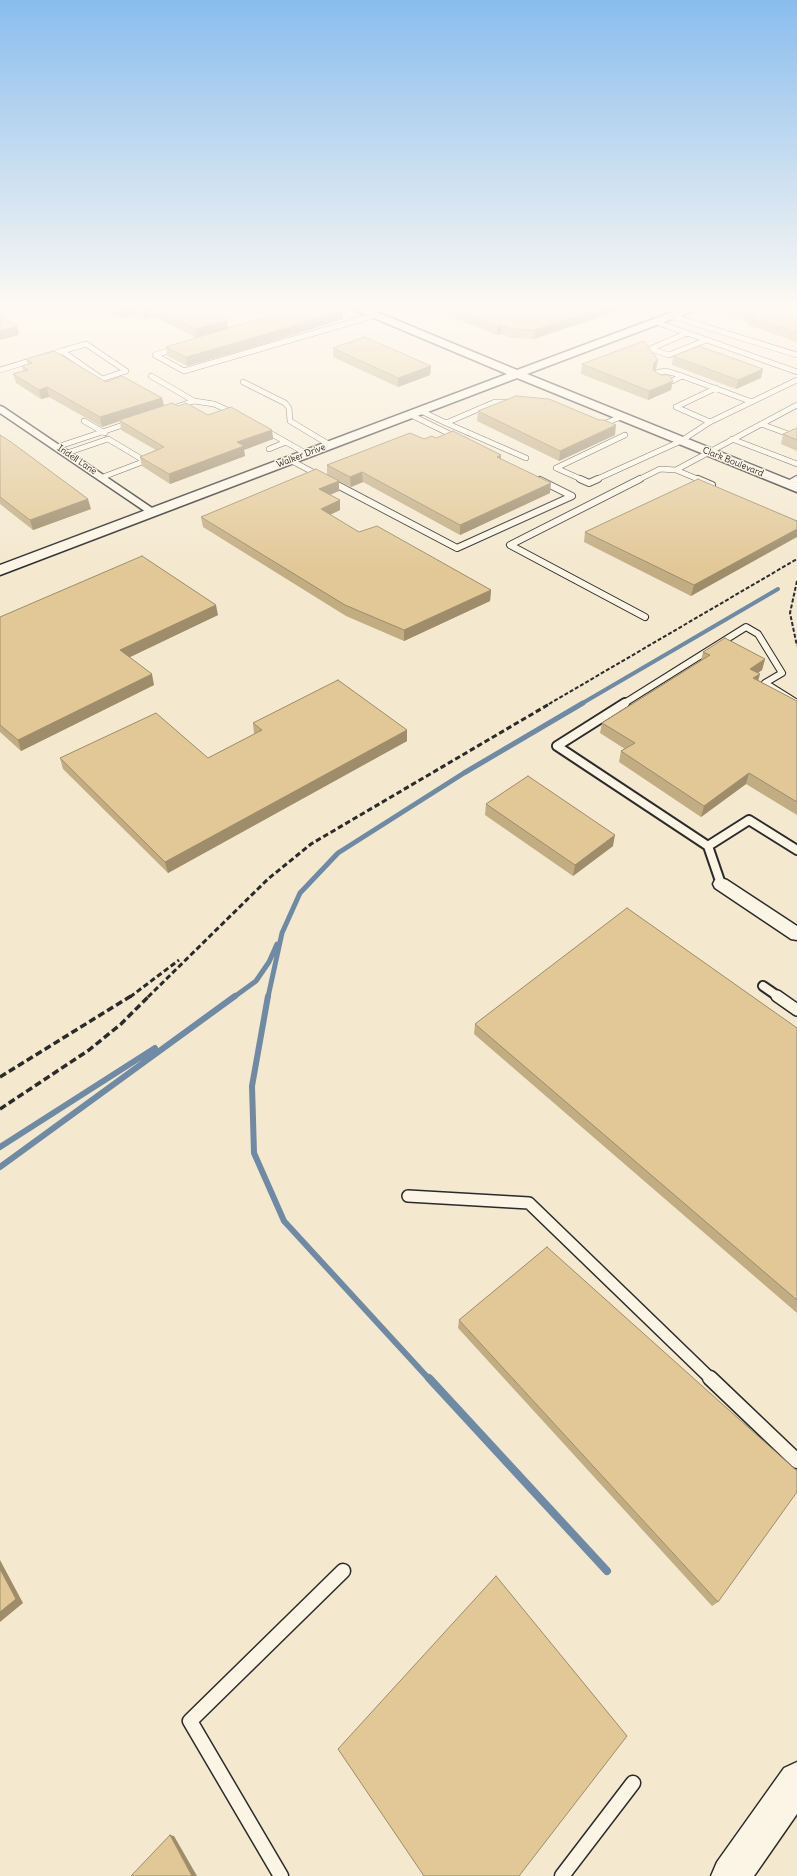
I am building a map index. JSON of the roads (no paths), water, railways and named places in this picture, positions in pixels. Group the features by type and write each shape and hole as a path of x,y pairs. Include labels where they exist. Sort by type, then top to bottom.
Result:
{"street":[{"name":"Walker Drive","path":"0,570 463,396"},
{"name":"Clark Boulevard","path":"568,396 708,452 794,484"},
{"name":"Indell Lane","path":"0,409 153,512"},
{"path":"721,884 797,934"},
{"path":"731,1876 797,1781"}],"lane":[{"path":"185,396 194,401 218,405 242,417"},
{"path":"270,396 285,403 289,408 290,421 330,445"},
{"path":"700,396 676,407 710,422"},
{"path":"735,396 752,402"},
{"path":"625,435 556,468 589,483 681,441 710,422 765,396"},
{"path":"171,409 194,401"},
{"path":"446,423 495,402 517,402"},
{"path":"676,470 797,405"},
{"path":"416,413 446,423 526,458"},
{"path":"416,413 463,441"},
{"path":"592,423 599,426 621,417"},
{"path":"84,420 145,461 103,478"},
{"path":"57,447 102,432 137,423 108,437 67,453"},
{"path":"255,424 307,454"},
{"path":"761,424 791,435"},
{"path":"732,439 797,464"},
{"path":"269,449 286,442"},
{"path":"290,460 457,548 572,496 536,478"},
{"path":"645,617 510,545 660,469 676,470 712,485"},
{"path":"721,884 708,846 557,746 746,627 758,634 782,673 765,684 797,703"},
{"path":"708,846 749,820 797,850"},
{"path":"764,986 797,1010"},
{"path":"408,1196 529,1203 797,1461"},
{"path":"280,1876 190,1721 343,1571"},
{"path":"562,1876 633,1783"}],"waterway":[{"path":"581,704 778,589"},
{"path":"268,997 282,933 300,893 338,853 464,773 583,703"},
{"path":"234,997 256,981 269,962 277,944"},
{"path":"0,1167 235,996"},
{"path":"268,996 252,1086 254,1153 284,1221 429,1379"},
{"path":"0,1147 155,1048"},
{"path":"429,1378 607,1571"}],"railway":[{"path":"549,704 797,559"},
{"path":"797,581 790,613 797,646"},
{"path":"148,997 268,879 311,844 551,703"},
{"path":"130,997 179,960"},
{"path":"0,1077 131,996"},
{"path":"0,1109 89,1050 121,1024 148,997"}]}
